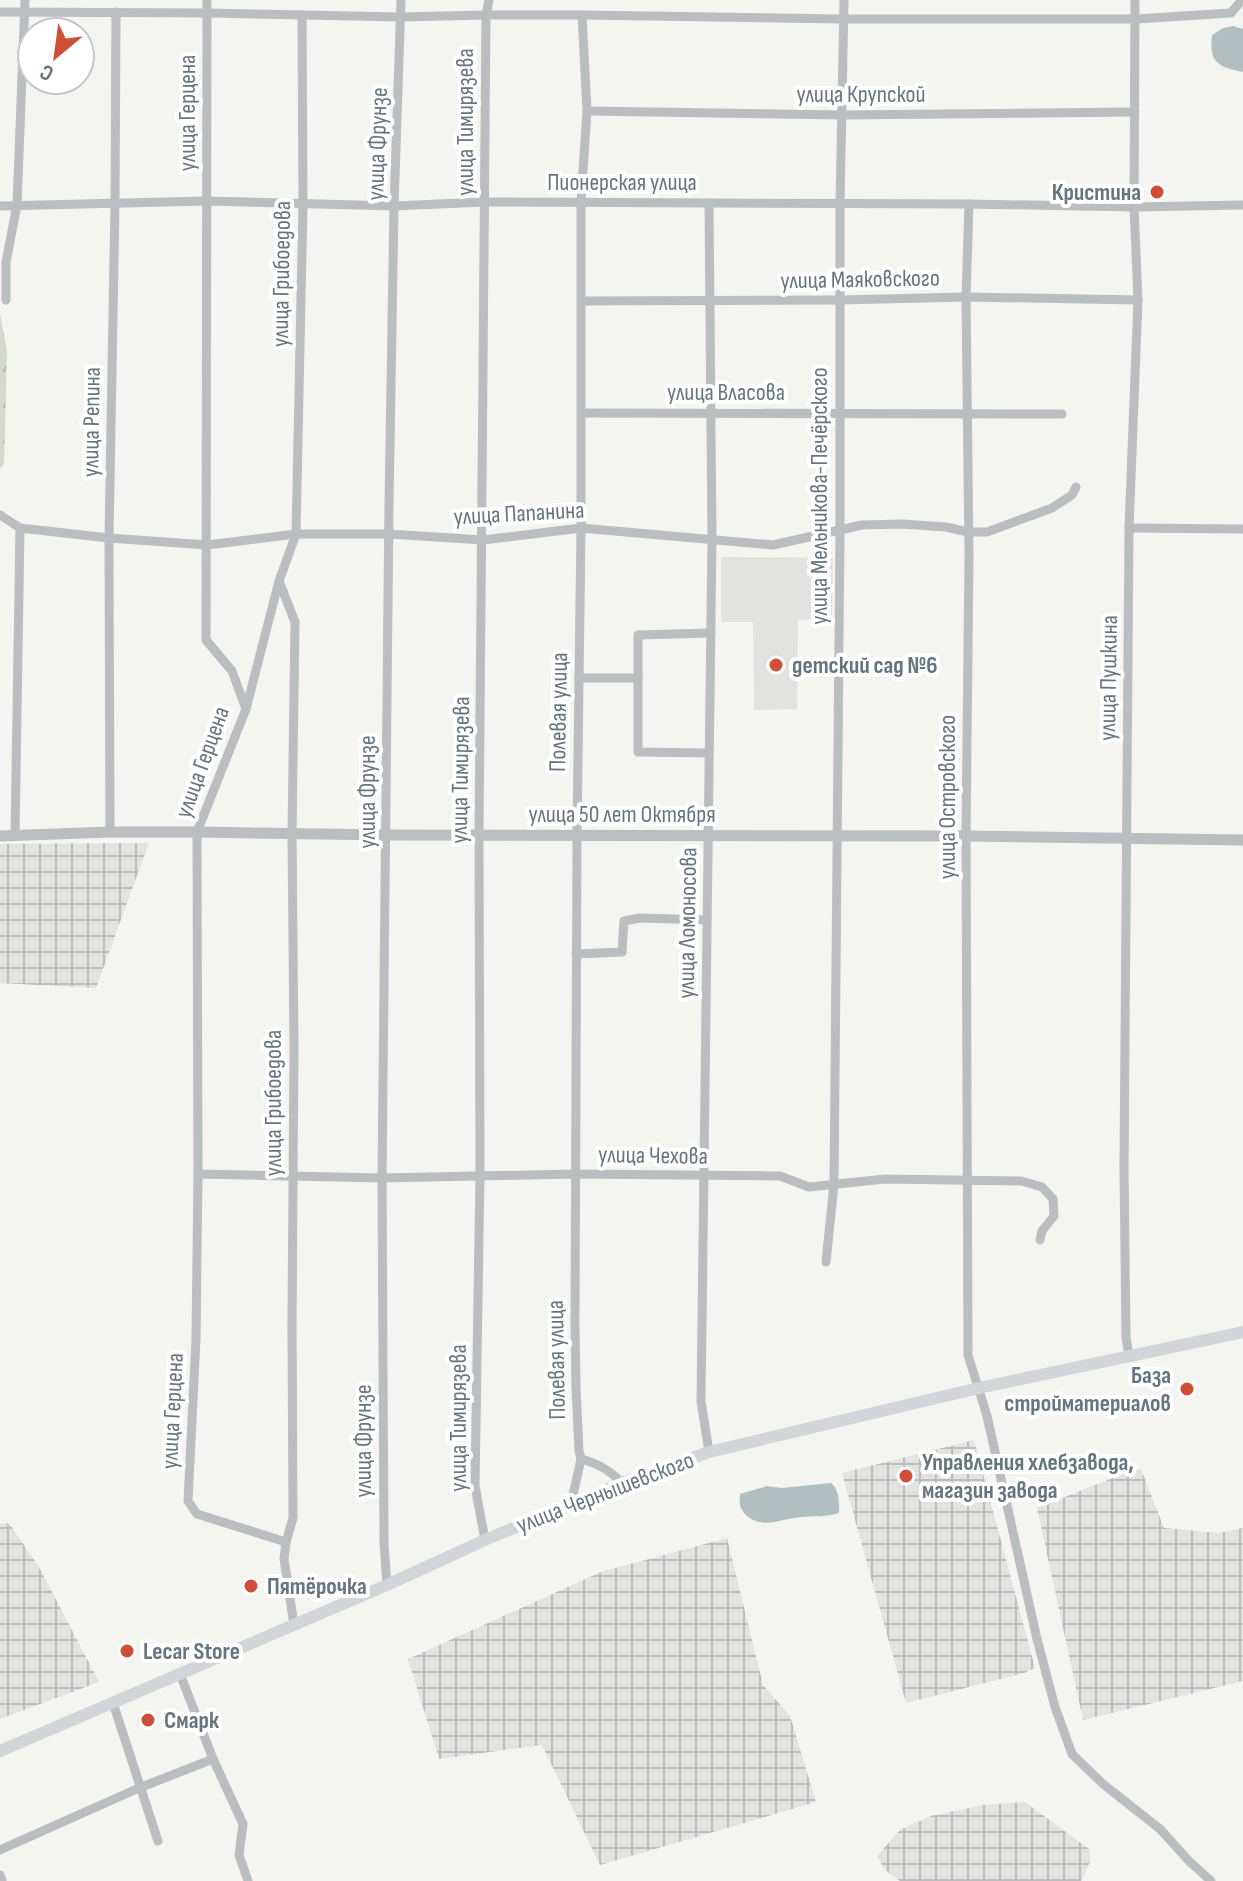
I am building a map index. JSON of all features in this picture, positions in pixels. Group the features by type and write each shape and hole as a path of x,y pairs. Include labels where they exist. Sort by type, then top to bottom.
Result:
{"main road":[{"name":"улица Чернышевского","path":"0,1751 485,1540 622,1483 709,1452 979,1388 1243,1332"}],"street":[{"path":"6,300 6,262 17,205 25,0"},
{"name":"улица Герцена","path":"207,0 206,640 232,671 246,709 197,832 196,1339 188,1501 197,1514 286,1542"},
{"name":"улица Фрунзе","path":"387,1585 382,1178 394,206 401,0"},
{"name":"улица Тимирязева","path":"485,1540 475,1486 480,1175 484,202 486,15 489,0"},
{"name":"улица Мельникова-Печёрского","path":"826,1262 834,1184 844,0"},
{"name":"улица Пушкина","path":"1129,1357 1126,1337 1124,1168 1129,528 1138,300 1134,207 1135,0"},
{"path":"0,12 401,17 582,15 1136,19 1231,13 1242,0"},
{"name":"улица Репина","path":"110,832 109,538 116,12"},
{"name":"улица Грибоедова","path":"246,709 279,581 296,534 303,204 302,15"},
{"name":"Полевая улица","path":"571,1504 581,1459 576,1388 575,1174 581,202 587,111 582,15"},
{"name":"улица Крупской","path":"587,111 842,115 1135,112"},
{"name":"Пионерская улица","path":"0,206 207,201 394,206 484,202 1134,207 1243,205"},
{"name":"улица Ломоносова","path":"709,203 712,539 701,1401 709,1452"},
{"name":"улица Островского","path":"969,204 966,297 968,1355 979,1388 1037,1639 1055,1707 1072,1754 1103,1784 1160,1829 1211,1881"},
{"name":"улица Маяковского","path":"582,301 966,297 1138,300"},
{"name":"улица Власова","path":"582,413 1062,414"},
{"name":"улица Папанина","path":"0,515 20,528 207,545 296,534 389,534 483,540 581,528 773,545 862,525 902,524 987,532 1052,508 1072,495 1076,487"},
{"path":"15,836 20,528"},
{"path":"1129,528 1243,529"},
{"name":"улица Грибоедова","path":"279,581 295,622 292,834 293,1518 284,1559 294,1625"},
{"path":"709,753 638,752 638,635 711,633"},
{"path":"579,678 638,678"},
{"name":"улица 50 лет Октября","path":"0,836 197,832 1243,840"},
{"path":"576,954 622,952 624,921 640,918 707,920"},
{"name":"улица Чехова","path":"198,1174 382,1178 575,1174 780,1176 809,1187 885,1179 1021,1181 1042,1187 1053,1199 1054,1216 1042,1231 1040,1240"},
{"path":"581,1459 613,1473 622,1483"},
{"path":"180,1674 213,1759 243,1824 239,1855 248,1881"},
{"path":"113,1703 158,1841"},
{"path":"0,1850 139,1788 213,1759"},
{"path":"0,1875 2,1881"}],"shaded area":[{"path":"1233,26 1243,29 1243,72 1221,65 1212,51 1212,35"},
{"name":"детский сад №6","path":"721,557 833,558 832,618 798,620 797,709 754,710 753,622 721,622"},
{"path":"149,843 96,988 0,983 0,844"},
{"path":"974,1440 1035,1668 906,1703 842,1473"},
{"path":"1141,1469 1164,1528 1219,1533 1243,1528 1243,1681 1083,1720 1037,1508"},
{"path":"831,1483 839,1501 839,1513 760,1522 747,1516 740,1506 740,1494 767,1486 782,1488"},
{"path":"7,1523 39,1567 99,1682 0,1719 0,1524"},
{"path":"727,1538 763,1685 790,1716 816,1802 600,1865 542,1745 439,1759 408,1659 601,1572"},
{"path":"1025,1802 1089,1849 1090,1862 1081,1881 900,1881 885,1870 877,1856 900,1830 931,1816 983,1805"}],"green space":[{"path":"0,314 7,351 4,463 0,469"}],"place":[{"name":"Кристина","path":"1157,192"},
{"name":"детский сад №6","path":"776,665"},
{"name":"База стройматериалов","path":"1187,1389"},
{"name":"Управления хлебзавода, магазин завода","path":"906,1476"},
{"name":"Пятёрочка","path":"251,1586"},
{"name":"Lecar Store","path":"127,1651"},
{"name":"Смарк","path":"148,1720"}]}
